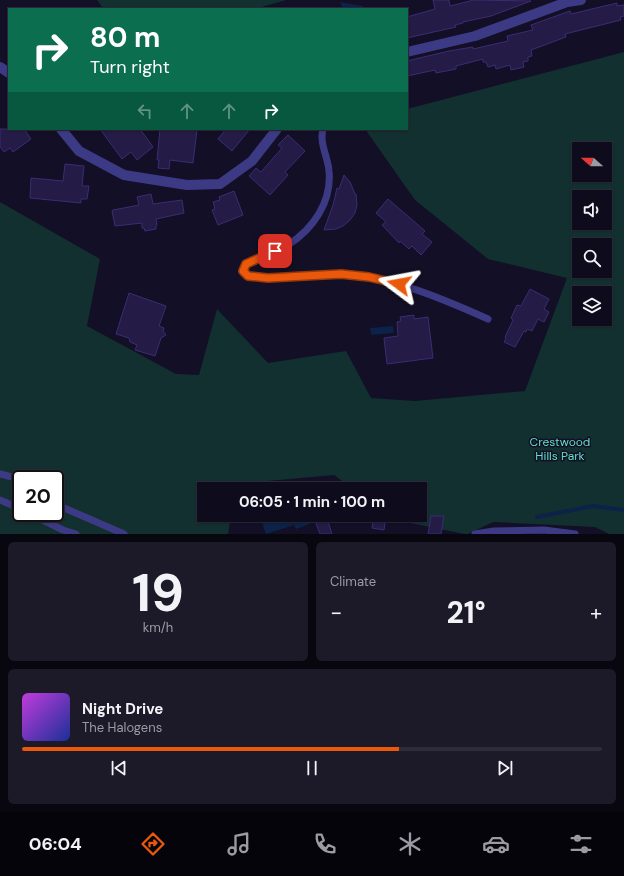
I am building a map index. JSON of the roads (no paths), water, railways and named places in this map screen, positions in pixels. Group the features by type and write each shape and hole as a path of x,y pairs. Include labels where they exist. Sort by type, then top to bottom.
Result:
{"street":[{"path":"408,52 474,36 567,2 581,0"},
{"path":"62,130 80,151 124,175 187,184 220,184 252,161 276,130"}],"lane":[{"path":"323,130 324,150 329,171 328,191 319,214 310,227 287,246 246,264 243,271 248,276 268,278 341,274 369,277 410,287 488,319"},
{"path":"0,474 12,477"},
{"path":"0,500 12,505"},
{"path":"64,508 124,534"},
{"path":"47,522 63,530 76,534"},
{"path":"475,534 494,531 544,530 575,534"}],"water":[{"path":"340,2 363,6 363,8 343,8"},
{"path":"393,326 394,333 371,335 370,328"},
{"path":"262,522 309,522 310,524 296,529 294,525 266,534"}],"waterway":[{"path":"537,517 593,506 624,510"}],"park label":[{"name":"Crestwood Hills Park","path":"560,449"}]}
